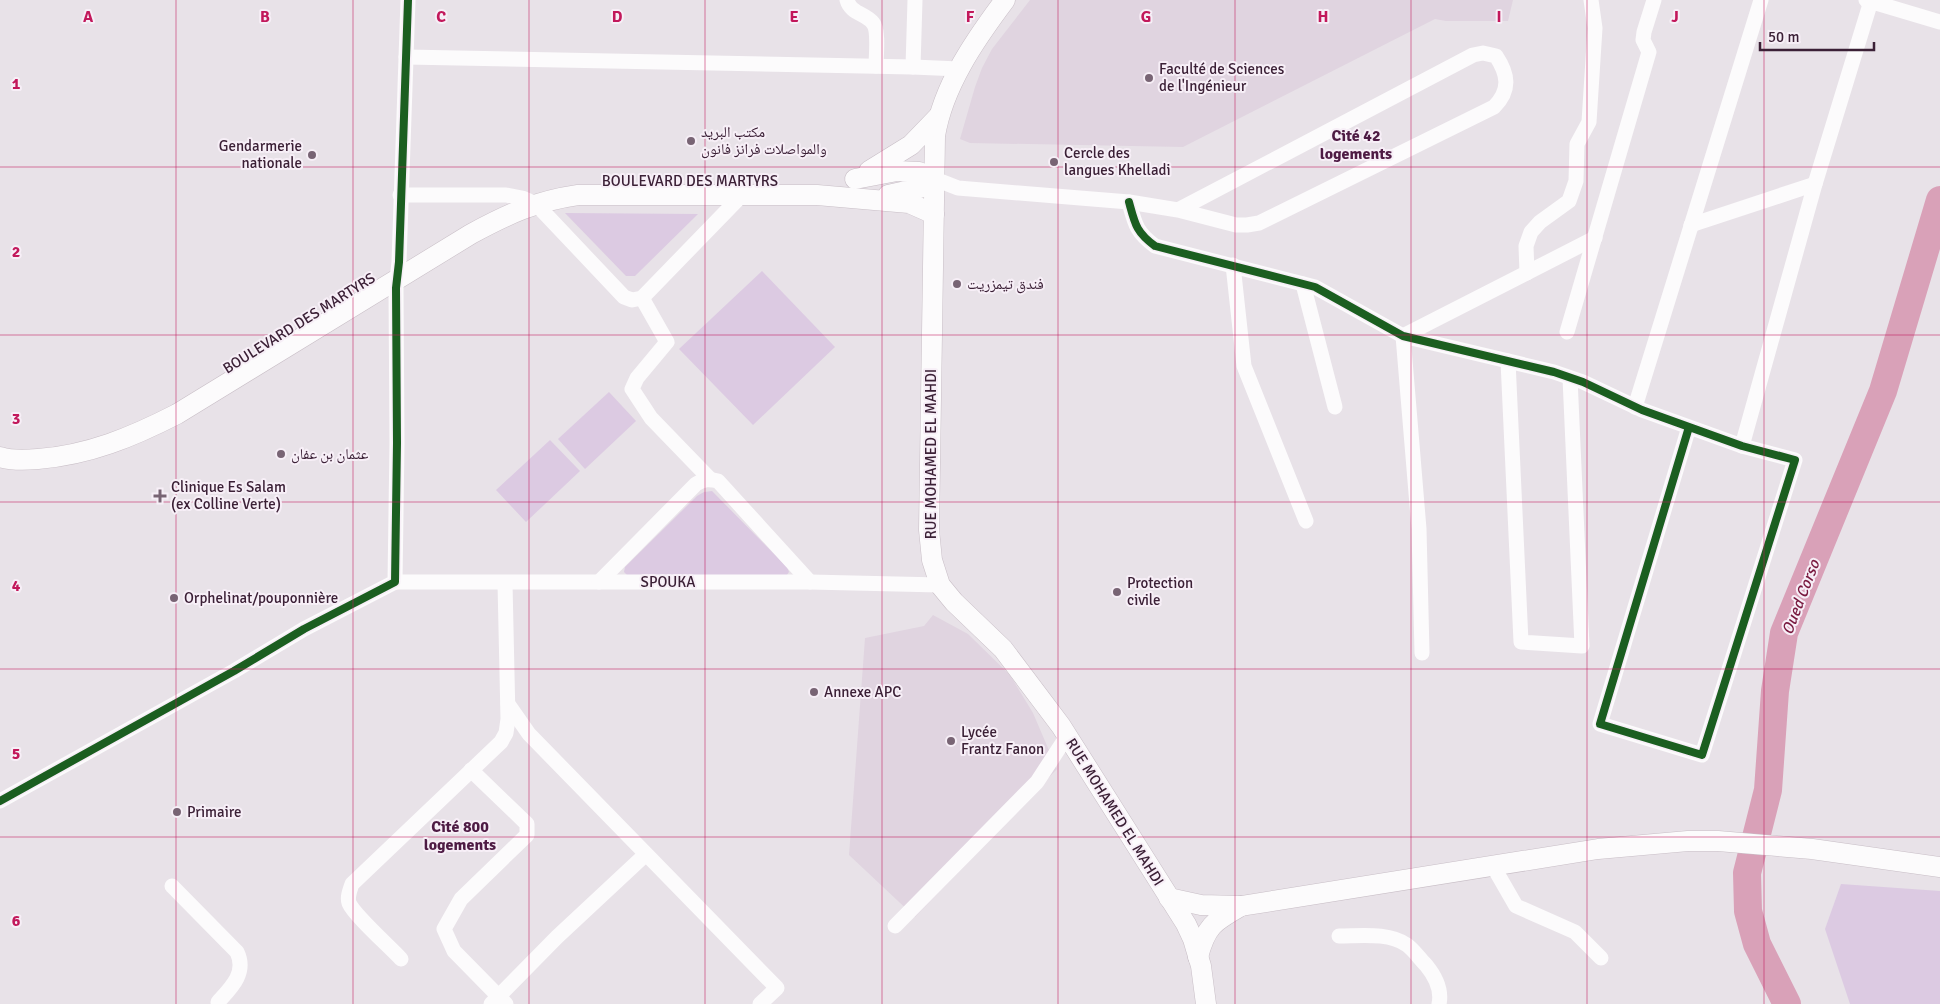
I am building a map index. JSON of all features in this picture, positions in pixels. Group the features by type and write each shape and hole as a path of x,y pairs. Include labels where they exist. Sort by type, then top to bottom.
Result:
{"street":[{"path":"0,801 234,671 304,629 395,582 397,452 395,306 408,0"},
{"path":"847,0 854,11 873,22 876,28 876,66"},
{"path":"913,67 915,0"},
{"name":"RUE MOHAMED EL MAHDI","path":"1005,0 959,69 938,117 934,136 929,530 932,560 940,585 954,602 1003,649 1067,736 1186,924 1198,957 1205,1000"},
{"path":"1527,272 1526,246 1531,232 1540,222 1569,201 1576,181 1577,144 1589,122 1595,28 1591,0"},
{"path":"1567,332 1648,52 1643,40 1654,0"},
{"path":"1635,407 1761,0"},
{"path":"1742,446 1815,184 1869,1 1940,22"},
{"path":"855,179 897,171 919,172 958,188 1129,202 1178,210 1236,225 1259,223 1494,107 1502,98 1506,85 1504,68 1496,56 1483,53 1473,55 1178,210"},
{"path":"406,57 959,69"},
{"path":"817,195 855,179 911,146 938,117"},
{"path":"861,198 909,192 924,187 934,179"},
{"path":"1691,225 1815,184"},
{"path":"400,195 506,196 522,198 536,204 624,296 632,300 642,298 742,195"},
{"name":"BOULEVARD DES MARTYRS","path":"0,457 29,460 62,457 107,446 153,427 470,234 510,212 536,204 578,195 817,195 861,198"},
{"path":"861,198 909,202 934,214"},
{"path":"1129,202 1142,237 1155,246 1315,287 1403,336 1508,361 1583,382 1635,407 1689,427 1742,446 1795,460 1702,756 1600,724 1689,427"},
{"path":"1403,336 1595,238"},
{"path":"1233,265 1244,366 1306,521"},
{"path":"1303,284 1335,407"},
{"path":"642,298 668,342 637,378 632,389 651,418 710,479"},
{"path":"1403,336 1420,529 1422,653"},
{"path":"1508,361 1521,642 1582,646 1570,378"},
{"path":"598,582 696,484 710,479 718,481 810,582"},
{"name":"SPOUKA","path":"395,582 810,582 940,585"},
{"path":"401,959 354,911 349,902 349,892 352,884 501,742 506,733 508,719 505,583"},
{"path":"507,703 529,734 777,988 765,1002"},
{"path":"895,926 1037,782 1067,736"},
{"path":"471,770 527,824 527,835 461,899 444,928 454,951 499,1002 557,937 646,854"},
{"path":"1169,898 1201,905 1241,906 1598,850 1688,841 1718,841 1812,850 1940,867"},
{"path":"1494,866 1516,906 1574,932 1601,958"},
{"path":"172,886 237,952 241,960 235,983 218,1003"},
{"path":"1198,957 1207,930 1221,917 1241,906"},
{"path":"1339,936 1379,936 1407,945 1432,972 1438,986 1439,1004"}],"shaded area":[{"name":"Faculté de Sciences de l'Ingénieur","path":"1030,0 1513,0 1508,21 1446,21 1435,19 1183,147 970,143 960,139 982,68 992,49"},
{"path":"565,213 698,214 635,276 626,276"},
{"path":"762,271 835,347 753,425 679,349"},
{"path":"609,392 636,421 585,469 558,439"},
{"path":"550,440 580,471 526,522 496,490"},
{"path":"712,491 787,567 789,572 786,576 629,577 624,572 625,567 697,496 704,492"},
{"name":"Lycée Frantz Fanon","path":"933,615 968,634 1010,675 1033,713 1057,769 915,917 849,855 865,638 924,626"},
{"path":"1841,884 1940,891 1940,1004 1850,1004 1825,929"}],"waterway":[{"name":"Oued Corso","path":"1787,1004 1757,944 1748,911 1747,873 1768,790 1775,691 1784,633 1883,391 1940,200"}],"cycle path":[{"path":"0,801 234,671 304,629 395,582 397,443 396,288 399,262 408,0"},
{"path":"1129,202 1137,227 1155,246 1315,287 1403,336 1554,372 1583,382 1642,410 1742,446 1795,460 1702,755 1600,724 1689,427"}],"place":[{"name":"Faculté de Sciences de l'Ingénieur","path":"1149,78"},
{"name":"مكتب البريد والمواصلات فرانز فانون","path":"691,141"},
{"name":"Gendarmerie nationale","path":"312,155"},
{"name":"Cercle des langues Khelladi","path":"1054,162"},
{"name":"فندق تيمزريت","path":"957,284"},
{"name":"عثمان بن عفان","path":"281,454"},
{"name":"Clinique Es Salam (ex Colline Verte)","path":"160,496"},
{"name":"Protection civile","path":"1117,592"},
{"name":"Orphelinat/pouponnière","path":"174,598"},
{"name":"Annexe APC","path":"814,692"},
{"name":"Lycée Frantz Fanon","path":"951,741"},
{"name":"Primaire","path":"177,812"}],"district":[{"name":"Cité 42 logements","path":"1356,144"},
{"name":"Cité 800 logements","path":"460,835"}]}
